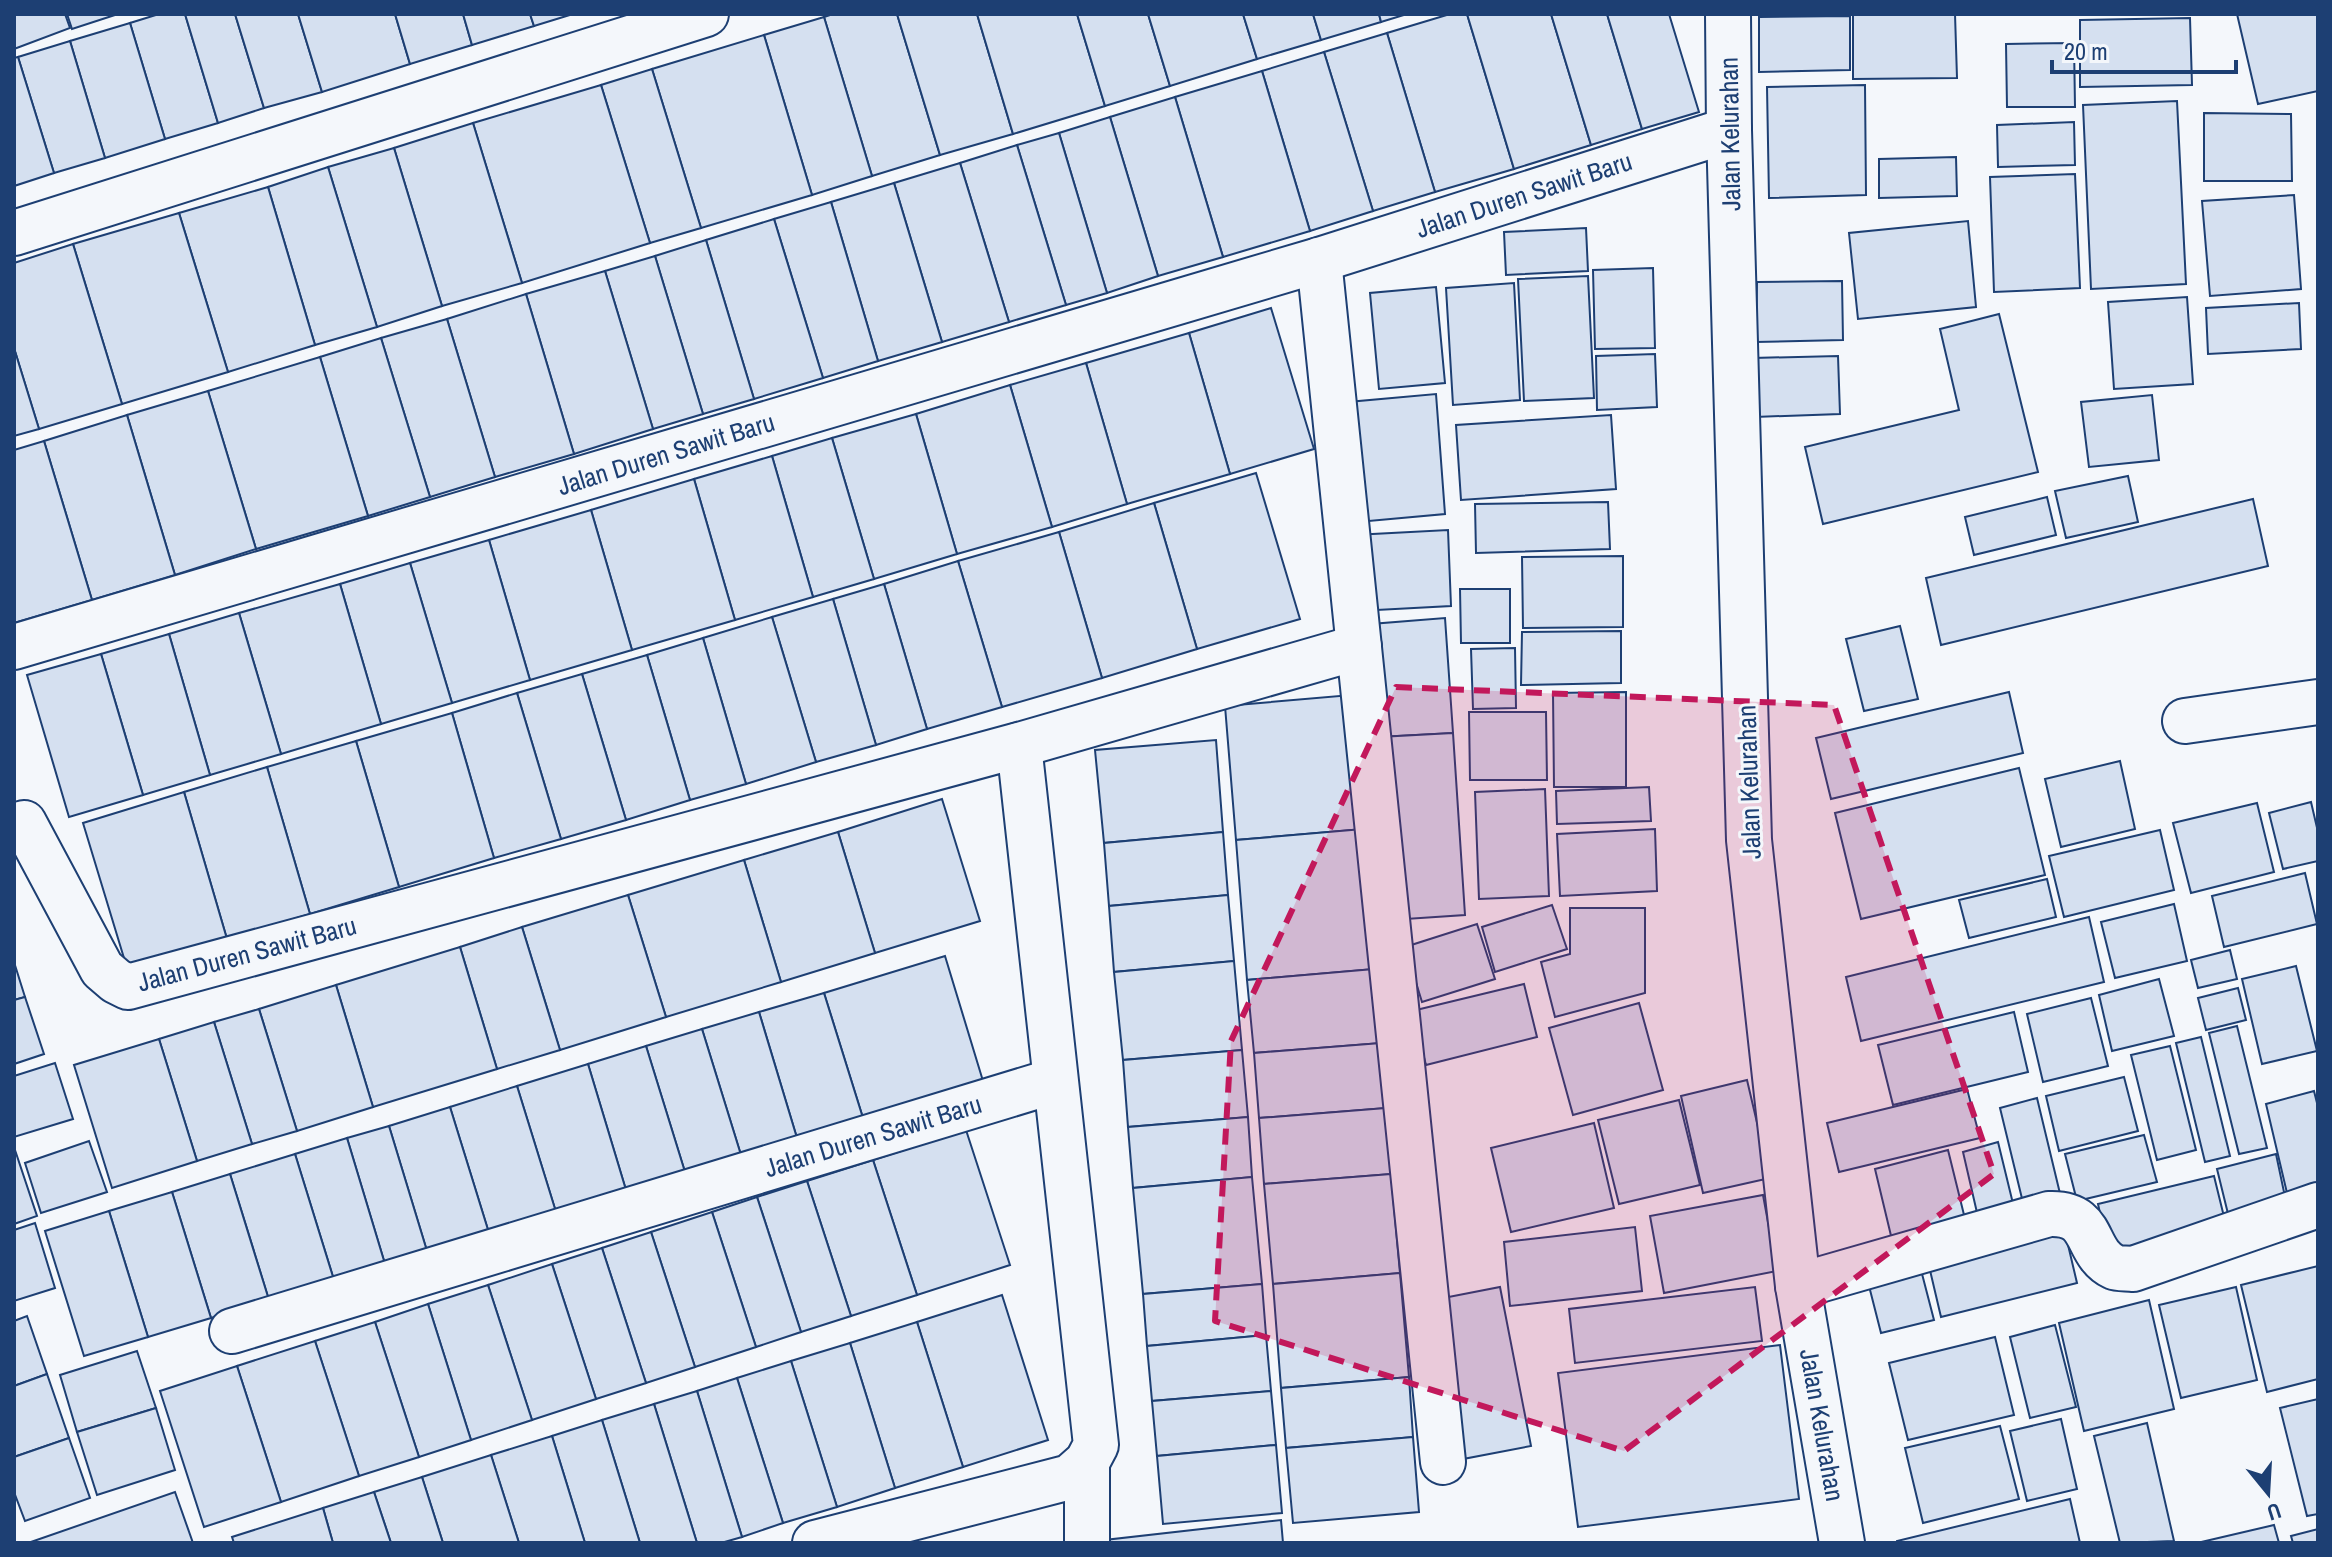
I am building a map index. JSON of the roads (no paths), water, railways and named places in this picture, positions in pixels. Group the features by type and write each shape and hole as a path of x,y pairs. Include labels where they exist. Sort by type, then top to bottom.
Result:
{"street":[{"path":"14,233 706,14"},
{"name":"Jalan Kelurahan","path":"1728,14 1749,840 1798,1286 1842,1543"},
{"name":"Jalan Duren Sawit Baru","path":"14,647 1319,260 1729,130"},
{"path":"1319,260 1443,1462"},
{"name":"Jalan Duren Sawit Baru","path":"19,825 102,969 128,987 1019,745 1359,647"},
{"path":"2185,721 2318,702"},
{"path":"815,1543 1070,1477 1087,1462 1096,1445 1019,745"},
{"name":"Jalan Duren Sawit Baru","path":"232,1331 1054,1081"},
{"path":"1798,1286 2049,1214 2064,1213 2079,1221 2105,1260 2115,1268 2133,1269 2318,1205"},
{"path":"1087,1462 1087,1543"}]}
